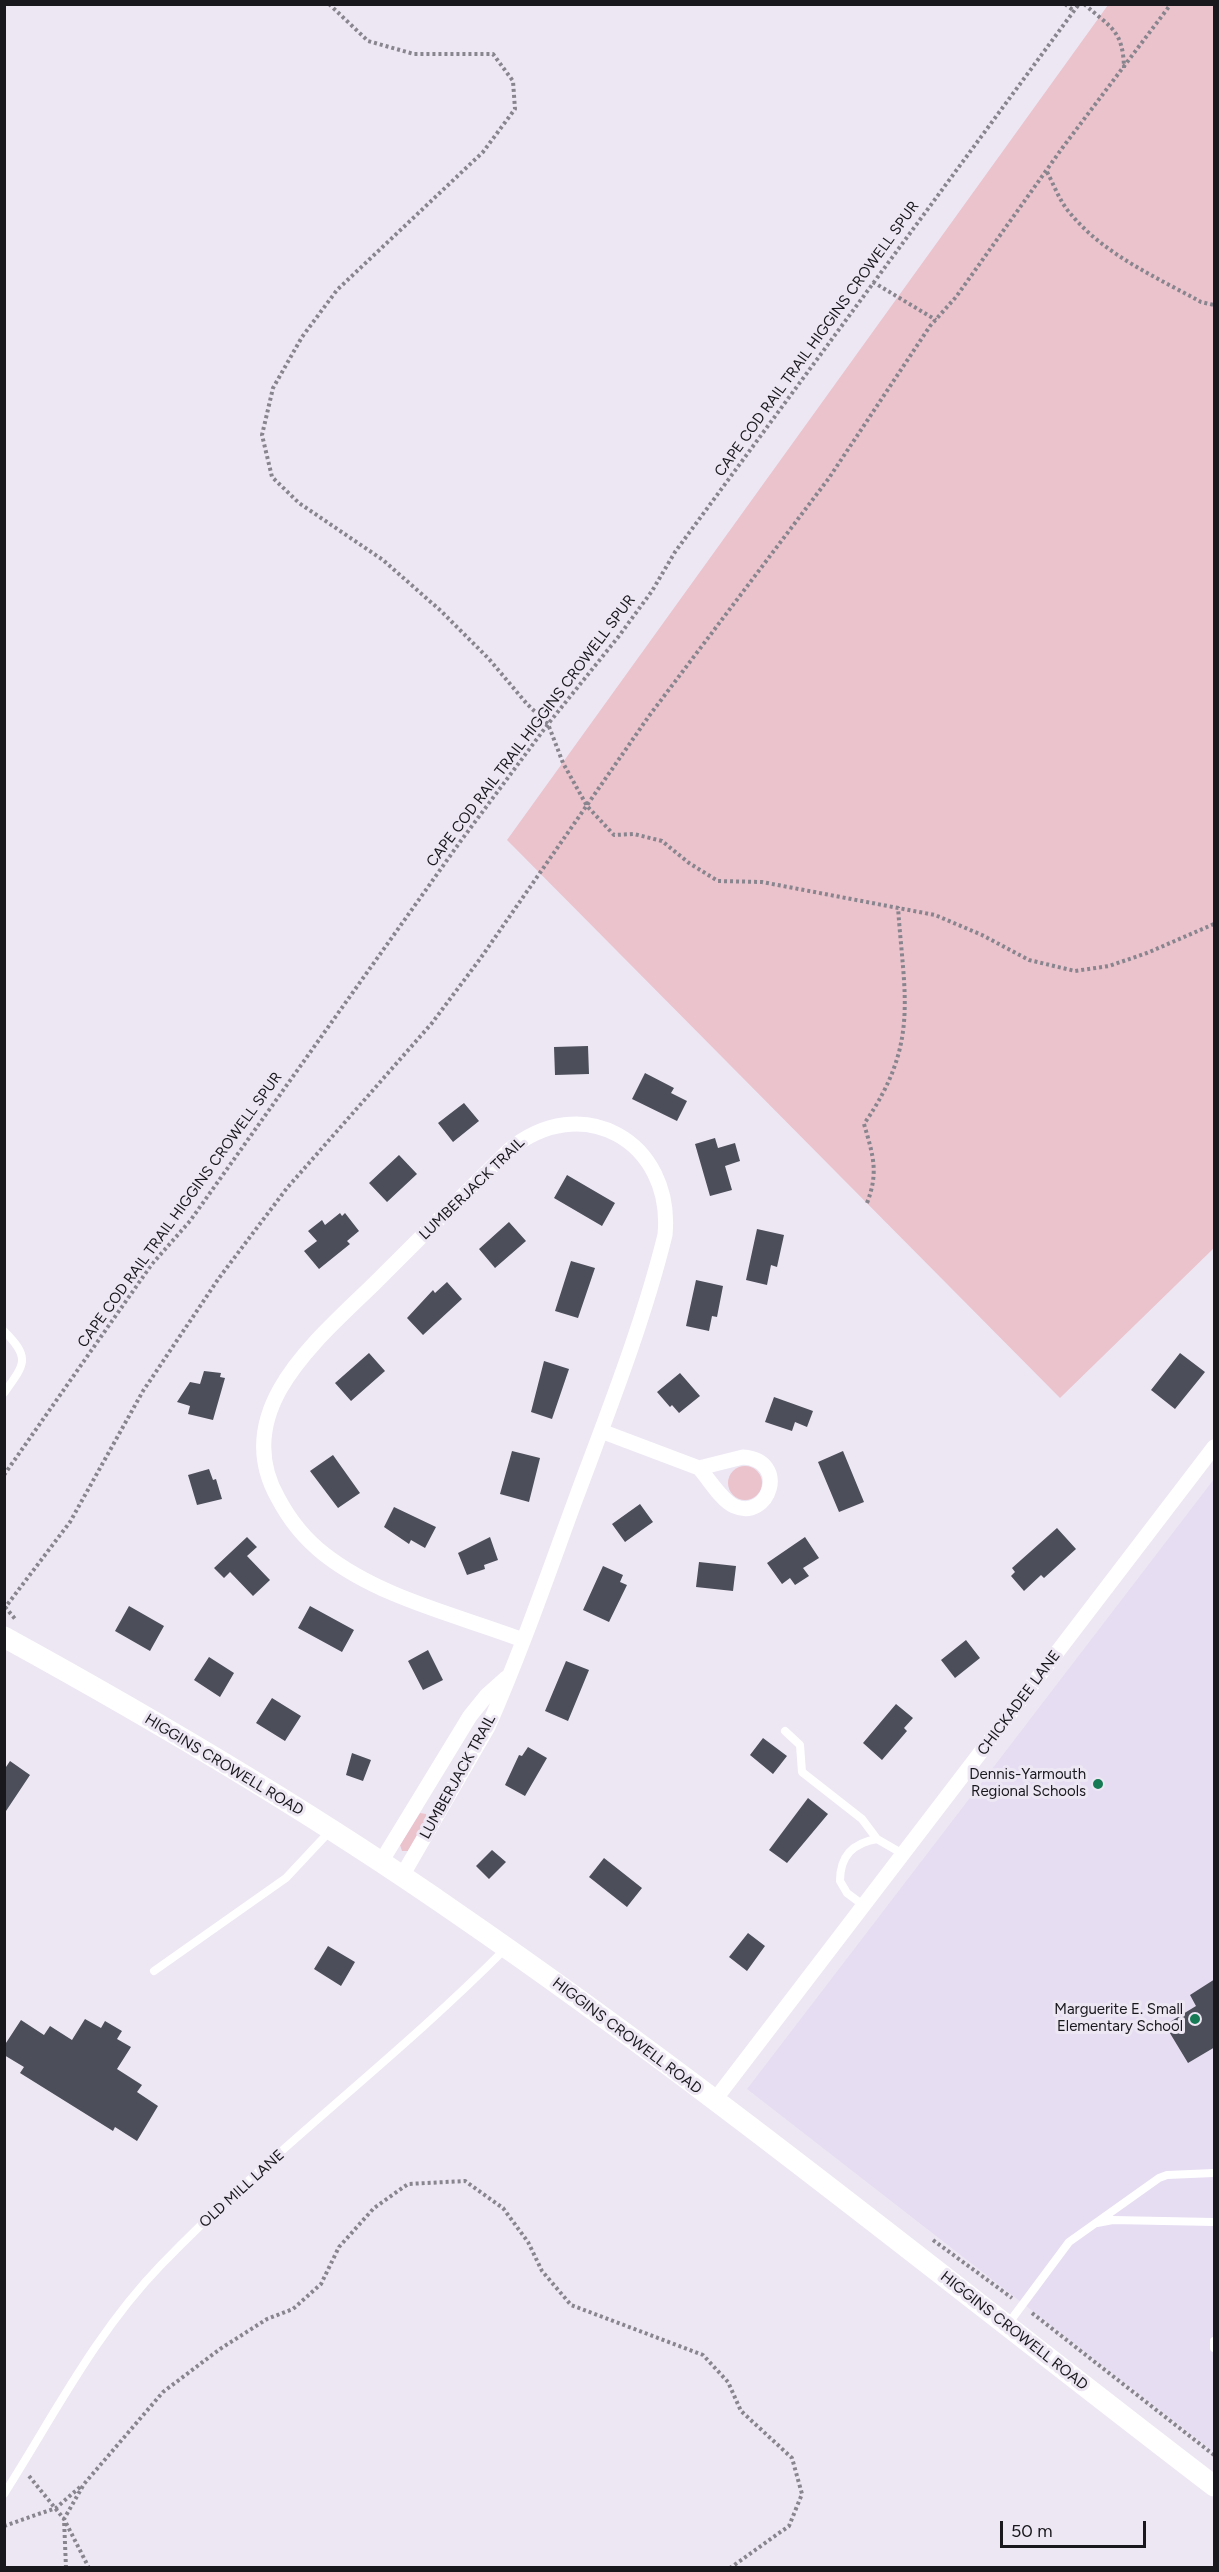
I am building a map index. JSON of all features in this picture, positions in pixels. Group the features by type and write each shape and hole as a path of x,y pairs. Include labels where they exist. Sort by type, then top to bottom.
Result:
{"main road":[{"name":"HIGGINS CROWELL ROAD","path":"4,1637 158,1724 331,1830 507,1948 714,2101 1215,2486"}],"street":[{"name":"LUMBERJACK TRAIL","path":"402,1876 488,1727 523,1640 601,1431 661,1253 665,1235 666,1203 652,1166 631,1143 604,1128 574,1123 538,1130 508,1151 310,1348 281,1385 268,1416 264,1449 268,1476 289,1515 300,1531 324,1554 398,1594 523,1640"},
{"path":"601,1431 699,1468 735,1506 743,1508 760,1504 770,1490 769,1473 765,1466 752,1458 735,1459 699,1468"},
{"name":"CHICKADEE LANE","path":"714,2101 1215,1447"},
{"name":"LUMBERJACK TRAIL","path":"381,1862 470,1716 487,1695 508,1676"},
{"path":"430,1783 449,1794"}],"lane":[{"path":"4,1331 21,1347 24,1357 21,1369 4,1394"},
{"path":"785,1731 800,1745 803,1753 800,1767 802,1772 862,1819 877,1839 903,1854"},
{"path":"154,1971 286,1878 331,1830"},
{"path":"863,1905 842,1887 840,1873 846,1855 854,1846 877,1839"},
{"name":"OLD MILL LANE","path":"4,2494 104,2335 159,2267 237,2191 410,2040 507,1948"},
{"path":"1008,2325 1057,2255 1069,2242 1160,2178 1167,2175 1215,2173"},
{"path":"1095,2223 1113,2220 1215,2222"},
{"path":"1215,2341 1215,2348"}],"path":[{"path":"329,4 368,41 414,54 493,54 513,81 515,109 483,152 337,290 302,337 273,388 262,435 272,477 298,503 383,560 441,611 489,658 526,704 548,724 563,763 587,806 614,835 634,834 662,841 688,863 718,881 762,882 935,915 982,935 1029,960 1075,971 1109,966 1147,953 1215,924"},
{"path":"1065,4 1074,11"},
{"name":"CAPE COD RAIL TRAIL HIGGINS CROWELL SPUR","path":"4,1475 152,1264 190,1221 453,851 548,724 619,636 652,591 675,552 1079,4"},
{"path":"1084,4 1118,35 1124,46 1124,69"},
{"path":"4,1609 70,1522 143,1391 219,1278 287,1188 432,1023 480,959 649,716 829,478 936,320 956,297 1070,138 1171,4"},
{"path":"1047,172 1069,213 1106,246 1125,260 1201,302 1215,305"},
{"path":"873,282 936,320"},
{"path":"867,1203 875,1182 872,1150 864,1124 877,1105 900,1054 905,1025 906,982 898,907"},
{"path":"4,2526 56,2508 84,2484 163,2392 220,2349 267,2319 293,2309 321,2284 339,2247 374,2208 408,2184 465,2181 503,2208 528,2242 542,2271 571,2306 703,2355 728,2382 741,2411 792,2458 802,2494 789,2526 730,2568"},
{"path":"1042,2320 1215,2455"},
{"path":"21,2467 56,2508 89,2568"},
{"path":"66,2568 63,2519 84,2484"}],"shaded area":[{"path":"1108,5 1214,5 1214,1248 1060,1398 507,840"},
{"path":"745,1466 757,1471 762,1483 757,1495 745,1500 733,1495 728,1483 733,1471"},
{"name":"Dennis-Yarmouth Regional Schools","path":"1214,1479 1214,2452 747,2089"},
{"path":"420,1813 426,1814 427,1820 408,1851 402,1851 400,1845"}],"building":[{"path":"588,1046 589,1074 555,1075 554,1047"},
{"path":"645,1073 674,1088 671,1093 687,1101 677,1121 632,1099"},
{"path":"464,1103 479,1121 453,1142 438,1123"},
{"path":"715,1138 718,1148 735,1143 740,1161 725,1166 732,1190 710,1196 695,1144"},
{"path":"399,1155 417,1174 387,1202 369,1183"},
{"path":"567,1175 615,1203 602,1226 554,1198"},
{"path":"340,1213 342,1216 345,1213 359,1231 347,1241 350,1244 319,1269 304,1251 317,1241 308,1231 322,1220 325,1225"},
{"path":"509,1222 526,1241 495,1268 479,1249"},
{"path":"757,1229 784,1235 777,1267 771,1265 767,1285 746,1280"},
{"path":"571,1261 595,1268 578,1318 555,1311"},
{"path":"696,1280 723,1286 717,1317 712,1316 709,1331 686,1326"},
{"path":"447,1282 462,1299 423,1335 407,1318 433,1290 435,1293"},
{"path":"369,1353 385,1371 351,1401 335,1383"},
{"path":"1180,1353 1205,1372 1175,1409 1151,1390"},
{"path":"544,1361 569,1369 552,1419 531,1412"},
{"path":"204,1371 221,1373 220,1377 225,1378 213,1420 188,1414 190,1406 177,1402 190,1382 200,1384"},
{"path":"680,1373 700,1396 679,1413 672,1405 670,1407 657,1392"},
{"path":"774,1397 813,1411 807,1427 795,1422 792,1431 765,1422"},
{"path":"512,1451 540,1458 529,1502 500,1494"},
{"path":"843,1451 864,1502 839,1512 818,1462"},
{"path":"333,1455 360,1493 338,1508 310,1471"},
{"path":"209,1469 213,1480 216,1479 222,1499 197,1505 188,1475"},
{"path":"640,1504 653,1522 625,1542 612,1524"},
{"path":"394,1507 436,1527 425,1548 411,1540 409,1544 384,1527"},
{"path":"1057,1528 1076,1549 1044,1578 1041,1575 1024,1591 1011,1576 1015,1572 1012,1568"},
{"path":"247,1537 257,1547 247,1556 270,1580 253,1596 230,1572 224,1578 214,1568"},
{"path":"490,1537 498,1560 484,1565 485,1569 467,1575 458,1553"},
{"path":"805,1537 819,1558 803,1568 809,1576 795,1585 790,1578 782,1584 767,1563"},
{"path":"699,1562 736,1566 733,1591 696,1587"},
{"path":"603,1566 623,1575 620,1582 627,1585 609,1622 583,1610"},
{"path":"129,1606 164,1626 150,1651 115,1631"},
{"path":"310,1606 354,1630 342,1652 298,1628"},
{"path":"966,1640 980,1658 955,1678 941,1660"},
{"path":"428,1650 443,1680 423,1690 408,1661"},
{"path":"209,1657 234,1673 220,1697 194,1680"},
{"path":"566,1661 589,1670 568,1721 545,1711"},
{"path":"272,1698 301,1716 285,1741 256,1723"},
{"path":"896,1704 913,1718 904,1728 907,1731 882,1760 863,1743"},
{"path":"763,1738 787,1756 773,1774 750,1755"},
{"path":"528,1747 547,1758 525,1796 505,1785 519,1755 522,1756"},
{"path":"352,1753 371,1760 363,1781 346,1775"},
{"path":"10,1761 30,1775 4,1814 4,1770"},
{"path":"808,1798 828,1814 787,1863 769,1850"},
{"path":"492,1850 506,1862 489,1879 476,1866"},
{"path":"604,1858 642,1888 627,1907 589,1877"},
{"path":"748,1933 765,1946 747,1971 729,1957"},
{"path":"328,1946 355,1962 341,1986 314,1969"},
{"name":"Marguerite E. Small Elementary School","path":"1215,1979 1215,2047 1188,2063 1165,2025 1196,2006 1190,1995"},
{"path":"85,2019 101,2028 105,2021 122,2031 117,2039 131,2047 117,2069 142,2085 137,2092 158,2106 137,2141 115,2127 113,2131 20,2073 24,2067 4,2055 4,2046 21,2020 44,2035 50,2026 72,2040"}],"place":[{"name":"Dennis-Yarmouth Regional Schools","path":"1098,1784"},
{"name":"Marguerite E. Small Elementary School","path":"1195,2019"}]}
